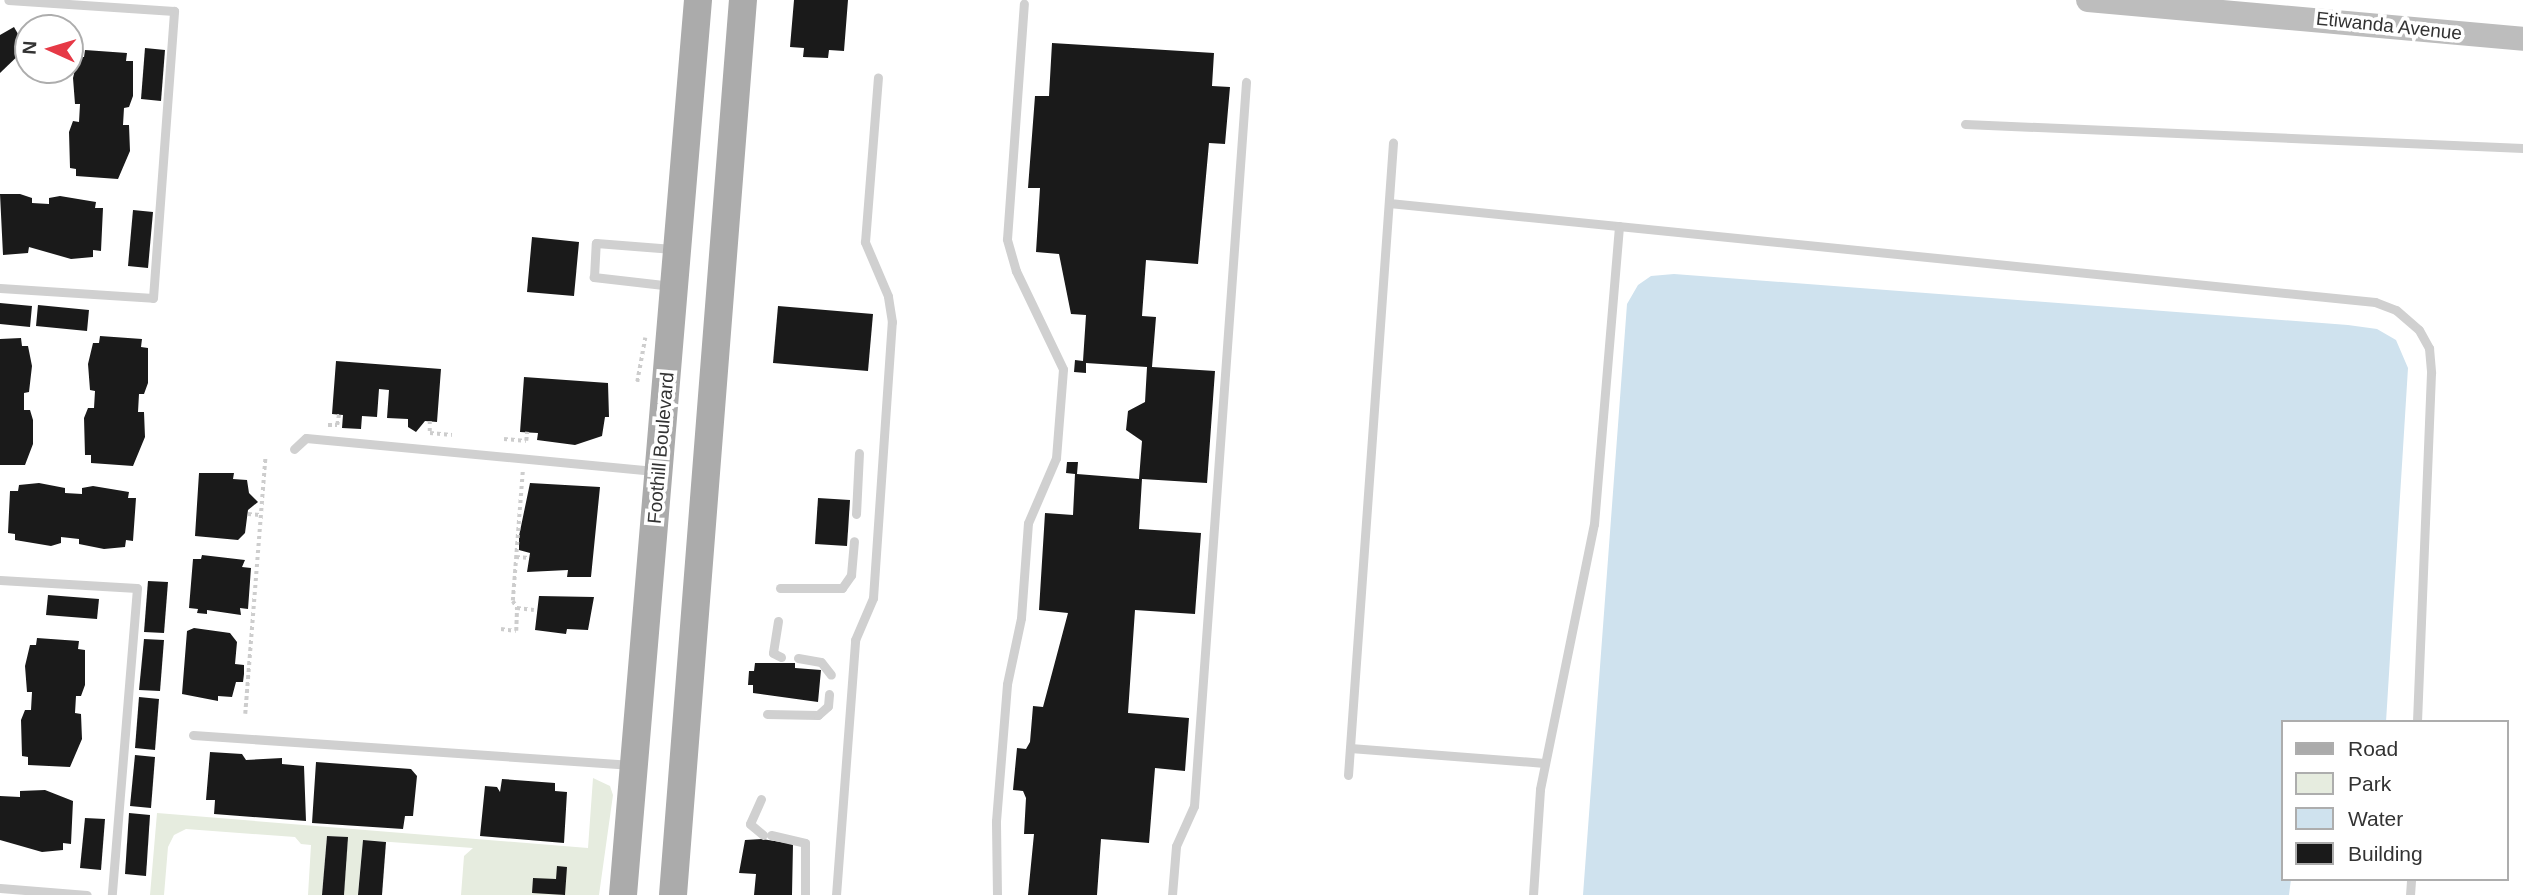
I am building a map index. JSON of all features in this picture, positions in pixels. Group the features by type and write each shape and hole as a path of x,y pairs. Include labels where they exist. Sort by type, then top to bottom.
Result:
{"main road":[{"name":"Foothill Boulevard","path":"623,895 698,0"},
{"path":"673,895 743,0"},
{"name":"Etiwanda Avenue","path":"2088,0 2523,39"}],"lane":[{"path":"0,288 153,298 174,10 8,0"},
{"path":"997,895 996,821 1007,684 1021,618 1028,523 1056,458 1063,369 1016,271 1007,239 1024,4"},
{"path":"836,895 855,640 873,598 892,322 888,296 865,242 878,78"},
{"path":"1172,895 1176,846 1194,806 1246,82"},
{"path":"1965,124 2523,148"},
{"path":"1348,775 1393,142"},
{"path":"1389,203 2375,302 2396,310 2410,319 2424,339 2431,373 2417,720"},
{"path":"1534,895 1544,763 1594,524 1619,226"},
{"path":"675,287 594,277 596,243 678,249"},
{"path":"294,449 306,438 660,471"},
{"path":"856,513 859,453"},
{"path":"780,588 842,588 851,575 854,541"},
{"path":"0,580 137,588 112,895"},
{"path":"778,621 773,653 781,657"},
{"path":"798,658 821,662 831,675"},
{"path":"767,713 818,715 828,706 829,694"},
{"path":"193,735 633,765"},
{"path":"1350,748 1544,763"},
{"path":"761,799 750,824 767,835 805,844 805,895"},
{"path":"0,888 87,895"}],"path":[{"path":"637,382 645,335"},
{"path":"324,425 337,425 338,414"},
{"path":"430,421 430,433 452,435"},
{"path":"504,439 526,442 527,432"},
{"path":"245,714 252,593 265,458"},
{"path":"501,629 516,631 517,608 513,601 524,470"},
{"path":"248,514 260,515"},
{"path":"516,557 530,558"},
{"path":"517,608 534,610"}],"green space":[{"path":"593,778 610,786 613,795 599,895 461,895 464,856 473,848 363,840 358,895 344,895 347,837 327,836 322,895 308,895 311,845 301,844 295,837 186,829 174,835 168,847 164,895 150,895 157,813 588,848"}],"water":[{"path":"1674,274 2348,325 2377,329 2396,340 2408,368 2386,720 2282,720 2282,881 2291,881 2289,895 1583,895 1627,304 1638,285 1651,276"}],"building":[{"path":"794,0 848,0 844,51 829,50 828,58 803,57 804,48 790,47"},
{"path":"14,27 14,60 0,73 0,35"},
{"path":"1052,43 1214,53 1212,86 1230,87 1225,144 1209,143 1198,264 1146,260 1142,316 1156,317 1152,367 1215,371 1207,483 1142,479 1139,529 1201,533 1195,614 1135,610 1128,713 1189,718 1185,771 1155,768 1149,843 1101,839 1097,895 1028,895 1034,834 1024,834 1026,798 1023,791 1013,790 1017,748 1026,749 1030,742 1033,706 1043,707 1068,613 1039,610 1045,513 1073,515 1075,474 1066,473 1067,462 1078,462 1077,474 1139,479 1142,441 1126,430 1128,411 1145,402 1147,367 1086,363 1086,373 1074,372 1075,360 1083,361 1086,315 1071,314 1059,254 1036,252 1040,188 1028,188 1035,96 1049,96"},
{"path":"145,48 165,50 161,101 141,99"},
{"path":"85,50 127,53 126,61 133,61 133,96 129,107 124,108 123,125 129,125 130,151 118,179 76,176 76,169 70,168 69,132 73,121 79,122 80,104 75,104 73,84 84,84"},
{"path":"0,194 20,194 32,198 32,203 49,204 49,198 60,196 96,202 95,208 103,208 101,251 93,250 93,257 71,259 29,247 28,253 3,255"},
{"path":"133,210 153,212 148,268 128,266"},
{"path":"532,237 579,242 574,296 527,292"},
{"path":"0,303 32,306 30,327 0,324"},
{"path":"38,305 89,310 87,331 36,326"},
{"path":"778,306 873,314 868,371 773,363"},
{"path":"100,336 142,339 141,347 148,348 148,383 144,394 139,394 138,412 144,412 145,437 133,466 91,463 91,455 85,455 84,418 88,408 94,408 95,391 90,390 88,364 93,343 99,343"},
{"path":"21,338 22,346 28,346 32,366 29,392 24,393 24,410 30,410 33,420 33,444 25,465 0,465 0,339"},
{"path":"336,361 441,369 437,422 425,421 416,432 408,427 408,419 387,418 389,390 379,389 377,417 362,416 361,429 342,428 343,415 332,414"},
{"path":"524,377 608,383 609,417 605,417 602,436 575,445 537,440 538,433 520,432"},
{"path":"199,473 234,473 233,479 247,480 249,493 258,502 248,510 245,533 238,540 195,536"},
{"path":"39,483 65,488 65,493 82,494 82,488 93,486 129,492 128,498 136,498 133,541 126,540 125,547 104,549 79,544 79,539 61,537 61,543 51,546 15,540 15,534 8,533 10,491 18,491 19,485"},
{"path":"530,483 600,487 591,577 567,577 568,570 527,572 530,553 519,550 519,536"},
{"path":"818,498 850,500 847,546 815,544"},
{"path":"202,555 245,560 242,567 251,568 248,609 240,608 241,615 207,610 207,614 197,613 198,609 189,608 193,559 201,559"},
{"path":"148,581 168,582 164,633 144,632"},
{"path":"48,595 99,599 97,619 46,615"},
{"path":"539,596 594,597 588,630 567,629 566,634 535,630"},
{"path":"194,628 230,633 237,642 235,664 244,665 244,674 243,682 236,682 232,697 218,696 218,701 182,694 187,631"},
{"path":"37,638 79,641 78,649 85,650 85,685 81,696 76,696 75,713 81,714 82,739 70,767 28,765 28,757 22,756 21,720 25,710 31,710 32,692 27,692 25,666 30,645 36,645"},
{"path":"144,639 164,640 160,691 139,690"},
{"path":"755,663 795,663 795,668 821,670 818,702 753,693 753,685 748,685 749,671 754,671"},
{"path":"139,697 159,699 155,750 135,748"},
{"path":"210,752 242,754 246,760 282,758 282,764 304,766 306,821 214,814 215,800 206,800"},
{"path":"135,755 155,757 151,808 130,806"},
{"path":"316,762 411,769 417,776 413,816 405,816 403,829 312,823"},
{"path":"502,779 555,783 555,791 567,792 564,843 480,836 485,786 497,787 500,792"},
{"path":"45,790 73,801 71,844 63,843 63,850 42,852 0,840 0,796 20,797 20,791"},
{"path":"129,813 150,815 146,876 125,874"},
{"path":"85,818 105,819 101,870 80,868"},
{"path":"327,836 348,837 344,895 322,895"},
{"path":"762,839 793,844 792,895 754,895 756,874 739,873 745,840"},
{"path":"363,840 386,842 382,895 358,895"},
{"path":"557,866 567,867 565,895 532,893 533,878 556,879"}]}
